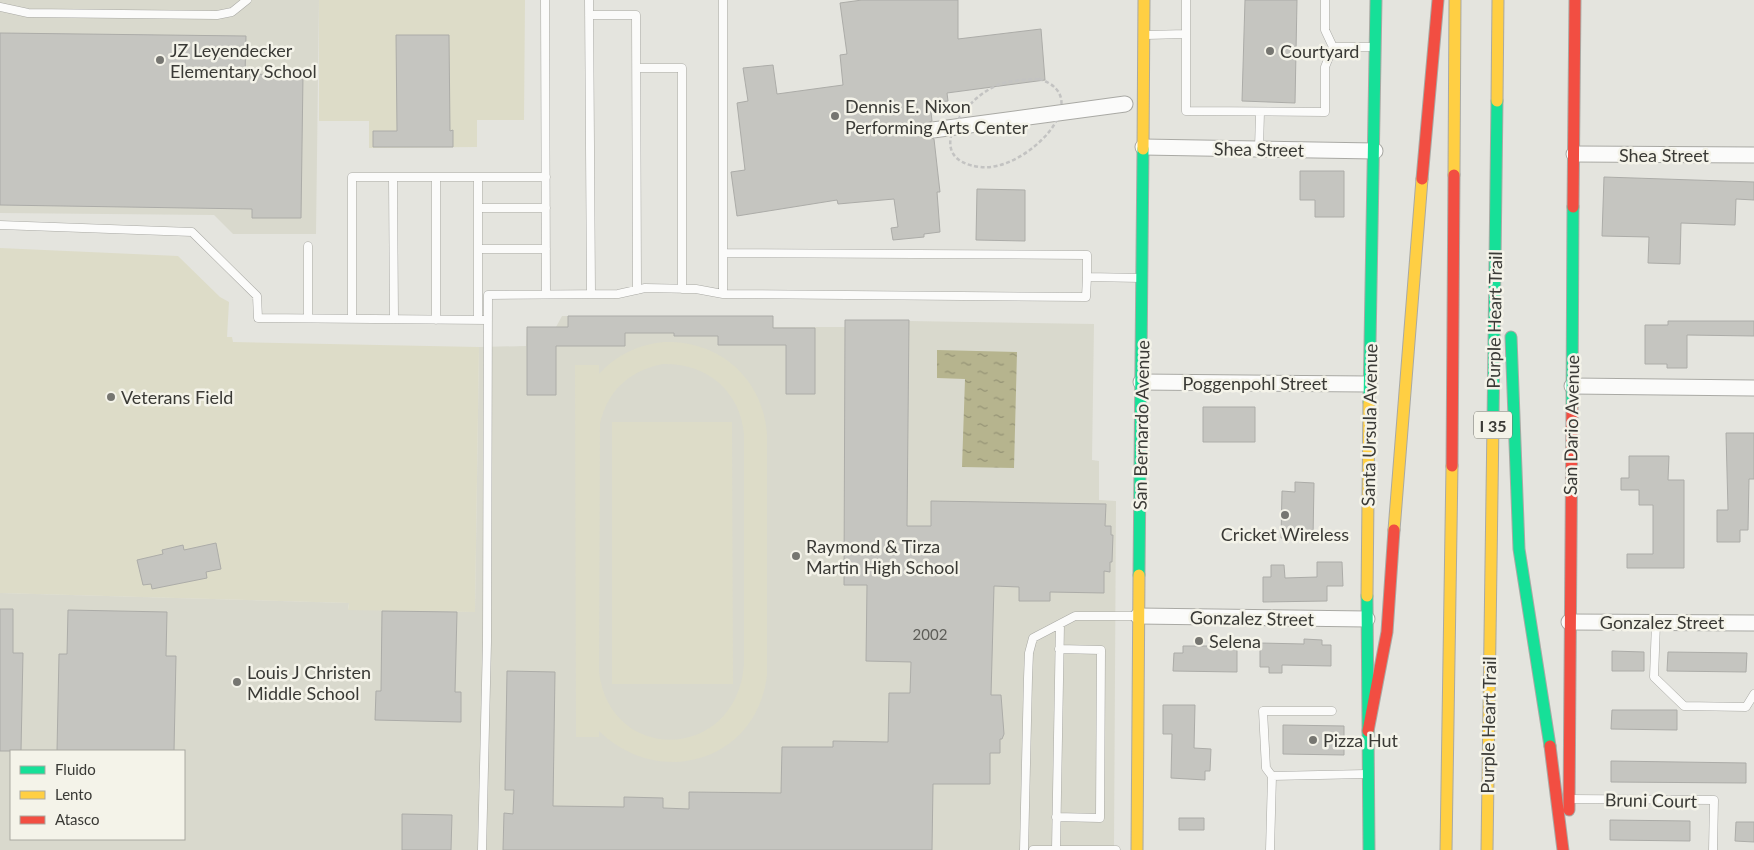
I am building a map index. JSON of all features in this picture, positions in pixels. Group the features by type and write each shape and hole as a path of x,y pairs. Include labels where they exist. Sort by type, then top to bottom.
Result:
{"main road":[{"name":"San Bernardo Avenue","path":"1137,850 1144,0"},
{"name":"Santa Ursula Avenue","path":"1369,850 1367,619 1368,384 1375,151 1376,0"},
{"path":"1368,731 1387,632 1411,294 1438,0"},
{"name":"I 35","path":"1446,850 1452,539 1454,0"},
{"name":"Purple Heart Trail","path":"1486,850 1498,0"},
{"name":"San Dario Avenue","path":"1568,850 1575,0"},
{"path":"1497,115 1507,274"},
{"path":"1510,324 1519,549 1557,794 1563,850"}],"street":[{"path":"933,130 1125,104"},
{"name":"Shea Street","path":"1143,147 1375,151"},
{"name":"Shea Street","path":"1574,154 1754,155"},
{"name":"Poggenpohl Street","path":"1141,382 1368,384"},
{"path":"1572,386 1754,388"},
{"name":"Gonzalez Street","path":"1138,616 1367,619"},
{"name":"Gonzalez Street","path":"1570,622 1754,623"}],"lane":[{"path":"0,7 28,13 217,15 232,12 247,0"},
{"path":"545,0 546,294"},
{"path":"589,0 590,294"},
{"path":"723,0 723,294"},
{"path":"1186,0 1186,111 1326,112 1325,67 1333,47 1325,30 1325,0"},
{"path":"589,15 636,15 637,290"},
{"path":"1144,35 1186,34"},
{"path":"1333,47 1376,47"},
{"path":"636,68 682,68 682,289"},
{"path":"1259,149 1260,112"},
{"path":"352,318 352,177 546,177"},
{"path":"393,177 394,319"},
{"path":"436,177 436,320"},
{"path":"478,177 478,320"},
{"path":"478,208 546,208"},
{"path":"0,225 192,232 257,296 258,318 488,320"},
{"path":"308,246 308,318"},
{"path":"478,249 546,249"},
{"path":"482,850 487,642 488,295 618,294 637,290 682,289 723,294 1086,297 1087,255 724,253"},
{"path":"1087,277 1142,278"},
{"path":"1024,850 1029,653 1033,638 1075,616 1086,614 1138,616"},
{"path":"1656,623 1654,677 1684,706 1746,707 1754,694"},
{"path":"1056,850 1060,624"},
{"path":"1056,817 1100,818 1101,650 1059,649"},
{"path":"1270,850 1272,776 1266,768 1263,711 1332,711"},
{"path":"1272,776 1368,774"},
{"name":"Bruni Court","path":"1569,799 1714,800 1713,850"},
{"path":"1033,850 1116,850"}],"shaded area":[{"name":"JZ Leyendecker Elementary School","path":"0,0 319,0 316,234 233,234 214,215 0,213"},
{"name":"Raymond & Tirza Martin High School","path":"562,316 773,316 773,327 845,327 845,320 1094,324 1092,460 1099,461 1099,500 1116,501 1114,850 0,850 0,593 349,603 348,609 475,612 479,347 526,346 527,327 556,327"}],"green space":[{"path":"319,0 525,0 524,120 477,120 477,147 369,148 369,121 319,121"},
{"path":"0,248 178,256 220,297 229,302 227,337 232,337 233,342 479,347 475,612 348,610 349,603 0,593"},
{"path":"655,343 684,343 703,348 720,355 735,366 757,396 764,414 767,434 767,675 759,705 745,728 726,746 702,757 676,762 650,759 623,749 599,731 599,737 576,737 575,365 599,365 599,374 620,356 637,348","holes":["663,364 693,368 718,382 736,404 741,418 744,434 744,664 736,696 720,720 698,734 673,740 648,736 625,724 608,702 599,672 600,424 603,412 614,392 630,377 640,371"]},
{"path":"612,422 732,422 733,684 612,684"}],"water":[{"path":"937,350 1017,352 1014,468 962,467 965,379 937,378"}],"building":[{"name":"Dennis E. Nixon Performing Arts Center","path":"862,0 958,0 958,39 1041,29 1045,80 947,93 948,101 930,103 932,121 927,123 924,131 926,136 934,139 940,192 937,192 940,232 924,234 924,237 893,240 891,228 898,227 894,199 838,204 837,200 737,216 731,172 745,170 737,103 748,101 743,68 773,65 777,94 843,85 840,55 847,54 840,3"},
{"name":"Courtyard","path":"1245,0 1297,0 1295,103 1242,101"},
{"name":"JZ Leyendecker Elementary School","path":"0,33 246,36 245,74 303,75 301,218 252,218 252,209 0,205"},
{"path":"396,35 449,35 450,131 453,130 453,147 373,147 373,131 397,131"},
{"path":"1300,171 1344,171 1344,217 1315,217 1315,200 1300,200"},
{"path":"1604,177 1754,182 1754,200 1736,199 1735,225 1681,223 1680,264 1648,263 1649,237 1602,236"},
{"path":"977,189 1025,190 1025,241 976,240"},
{"path":"568,316 773,316 773,328 815,328 815,394 786,394 786,345 718,345 718,336 674,336 674,333 625,333 625,346 556,346 556,395 527,395 527,327 568,327"},
{"path":"845,320 909,320 907,526 931,526 931,501 1106,504 1105,526 1111,526 1111,535 1113,535 1110,572 1104,571 1104,593 1050,592 1050,601 1019,601 1019,587 994,586 991,695 1001,695 1004,734 1002,739 1000,739 1000,753 990,753 990,784 933,784 932,850 503,850 504,813 513,814 514,790 505,790 507,671 555,672 553,806 624,807 624,797 663,798 663,808 689,809 689,792 781,793 782,747 833,747 833,741 888,742 889,693 910,693 911,662 866,661 867,585 844,585"},
{"path":"1668,321 1754,321 1754,336 1687,335 1687,368 1667,368 1667,364 1645,364 1645,325 1668,325"},
{"path":"1203,407 1255,407 1255,442 1203,442"},
{"path":"1726,433 1754,433 1754,479 1749,479 1748,530 1740,530 1740,542 1717,542 1717,510 1728,510"},
{"path":"1629,456 1669,456 1668,480 1684,480 1684,568 1627,568 1627,554 1653,554 1653,505 1639,505 1639,490 1621,490 1621,478 1629,478"},
{"path":"1295,482 1314,483 1313,539 1281,538 1282,491 1295,492"},
{"path":"216,543 221,569 206,572 207,578 152,589 151,584 143,585 137,560 163,554 162,550 183,545 184,550"},
{"path":"1317,562 1342,562 1343,586 1327,586 1327,601 1263,602 1263,577 1271,577 1271,565 1284,565 1285,578 1317,577"},
{"path":"0,609 13,609 13,653 23,653 21,750 0,751"},
{"path":"68,610 167,612 166,656 176,656 174,750 57,750 59,654 67,654"},
{"path":"382,611 457,612 455,692 461,692 461,722 375,720 376,691 381,691"},
{"path":"1304,639 1322,640 1322,645 1331,645 1331,666 1282,665 1282,673 1269,673 1269,667 1260,667 1260,643 1304,644"},
{"path":"1183,646 1237,646 1237,672 1173,671 1174,653 1183,653"},
{"path":"1612,651 1644,652 1644,671 1612,671"},
{"path":"1668,652 1747,653 1746,672 1667,671"},
{"path":"1163,705 1195,705 1194,748 1211,749 1210,771 1205,771 1205,780 1171,778 1172,734 1163,734"},
{"path":"1612,710 1677,710 1677,730 1611,729"},
{"name":"Pizza Hut","path":"1283,725 1344,726 1344,755 1283,754"},
{"path":"1611,761 1746,763 1746,783 1611,782"},
{"path":"402,814 452,815 451,850 402,850"},
{"path":"1179,818 1204,818 1204,830 1179,830"},
{"path":"1610,820 1690,821 1690,841 1610,840"},
{"path":"1736,822 1754,822 1754,842 1735,841"}],"traffic: fast":[{"path":"1369,402 1376,0"},
{"path":"1493,422 1497,101"},
{"path":"1139,575 1143,149"},
{"path":"1572,406 1573,207"},
{"path":"1511,337 1519,549 1550,746"},
{"path":"1367,596 1369,850"}],"traffic: slow":[{"path":"1143,149 1144,0"},
{"path":"1454,175 1455,0"},
{"path":"1497,101 1498,0"},
{"path":"1394,530 1422,179"},
{"path":"1367,596 1369,402"},
{"path":"1487,850 1493,422"},
{"path":"1446,850 1452,466"},
{"path":"1137,850 1139,575"}],"traffic: jam":[{"path":"1422,179 1438,0"},
{"path":"1573,207 1575,0"},
{"path":"1452,466 1454,175"},
{"path":"1569,810 1572,406"},
{"path":"1368,731 1387,632 1394,530"},
{"path":"1550,746 1563,850"}],"place":[{"name":"Courtyard","path":"1270,51"},
{"name":"JZ Leyendecker Elementary School","path":"160,60"},
{"name":"Dennis E. Nixon Performing Arts Center","path":"835,116"},
{"name":"Veterans Field","path":"111,397"},
{"name":"Cricket Wireless","path":"1285,515"},
{"name":"Raymond & Tirza Martin High School","path":"796,556"},
{"name":"Selena","path":"1199,641"},
{"name":"Louis J Christen Middle School","path":"237,682"},
{"name":"Pizza Hut","path":"1313,740"}]}
